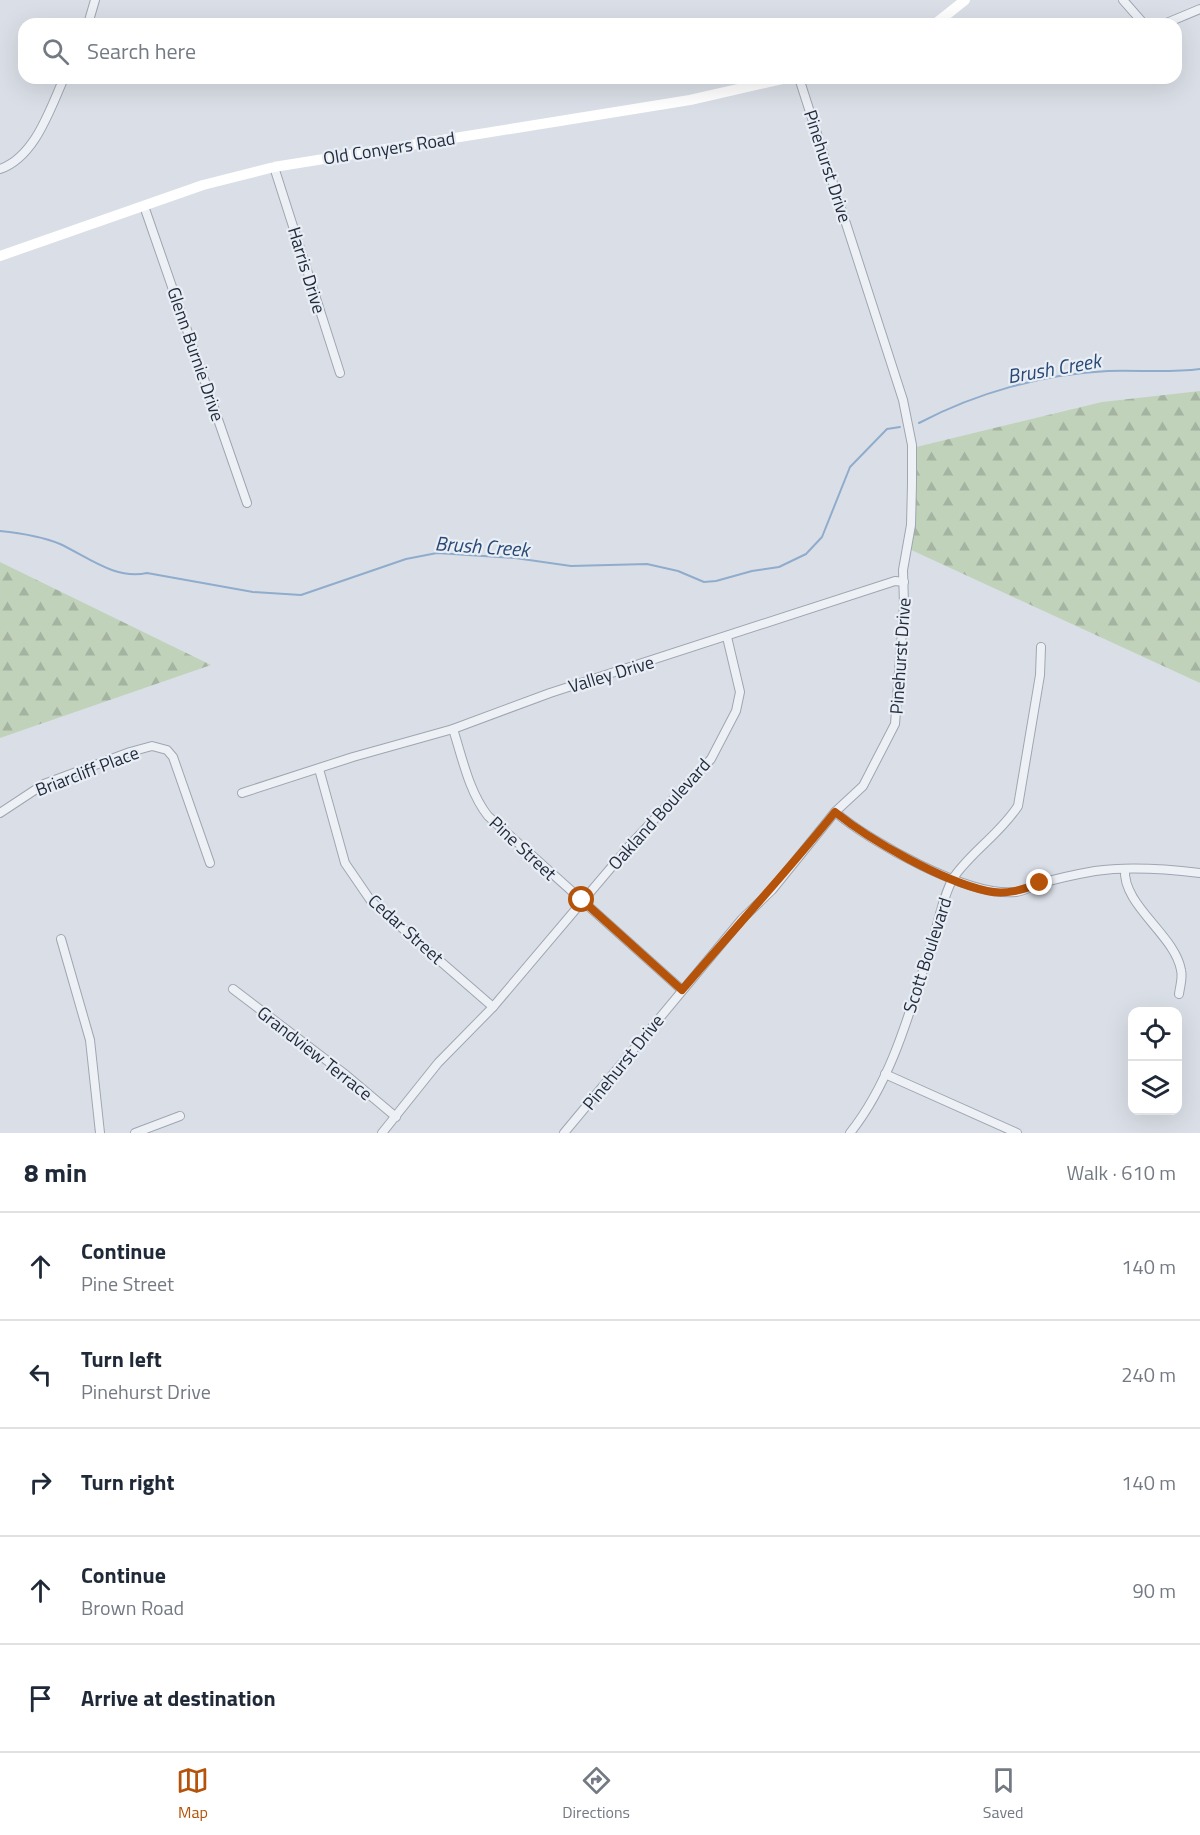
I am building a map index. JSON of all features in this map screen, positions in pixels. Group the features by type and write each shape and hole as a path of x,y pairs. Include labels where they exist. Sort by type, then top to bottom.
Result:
{"street":[{"path":"90,18 94,0"},
{"path":"942,18 965,0"},
{"path":"1123,0 1139,18"},
{"path":"1178,18 1200,9"},
{"path":"0,169 20,156 33,141 61,84"},
{"name":"Old Conyers Road","path":"0,256 204,185 274,167 690,100 761,84"},
{"name":"Pinehurst Drive","path":"564,1133 742,919 772,890 835,812 863,786 895,724 901,662 903,570 911,525 912,445 903,400 802,84"},
{"name":"Harris Drive","path":"274,167 340,373"},
{"name":"Glenn Burnie Drive","path":"144,206 247,502"},
{"name":"Valley Drive","path":"242,793 453,729 550,693 895,581 904,582"},
{"name":"Oakland Boulevard","path":"382,1133 438,1063 493,1007 631,844 699,774 723,738 736,711 740,692 727,637"},
{"name":"Scott Boulevard","path":"849,1133 874,1098 885,1074 915,998 953,878 1008,822 1018,806 1040,675 1041,647"},
{"name":"Pine Street","path":"453,729 481,808 530,856 682,990"},
{"name":"Briarcliff Place","path":"0,813 44,784 152,746 167,750 173,756 210,863"},
{"name":"Cedar Street","path":"319,769 345,863 371,901 493,1007"},
{"path":"835,812 858,831 953,878 988,891 1019,892 1040,883 1097,870 1174,870 1200,873"},
{"path":"1125,870 1125,877 1135,898 1167,940 1179,961 1182,973 1179,994"},
{"path":"61,939 90,1040 100,1133"},
{"name":"Grandview Terrace","path":"233,989 396,1117"},
{"path":"885,1074 1017,1133"},
{"path":"135,1133 180,1116"}],"green space":[{"path":"1200,391 1200,683 907,548 912,448 1102,402"},
{"path":"0,562 211,665 0,738"}],"waterway":[{"name":"Brush Creek","path":"919,423 987,394 1059,376 1108,371 1200,369"},
{"name":"Brush Creek","path":"0,531 53,541 102,566 124,573 147,573 253,592 301,595 406,559 437,553 515,558 571,566 647,564 678,571 704,582 716,581 752,571 779,567 806,554 822,537 850,467 887,429 900,427"}],"route":[{"path":"582,900 682,990 742,919 772,890 835,812 858,831 938,872 969,885 988,891 1019,892 1040,883"}]}
